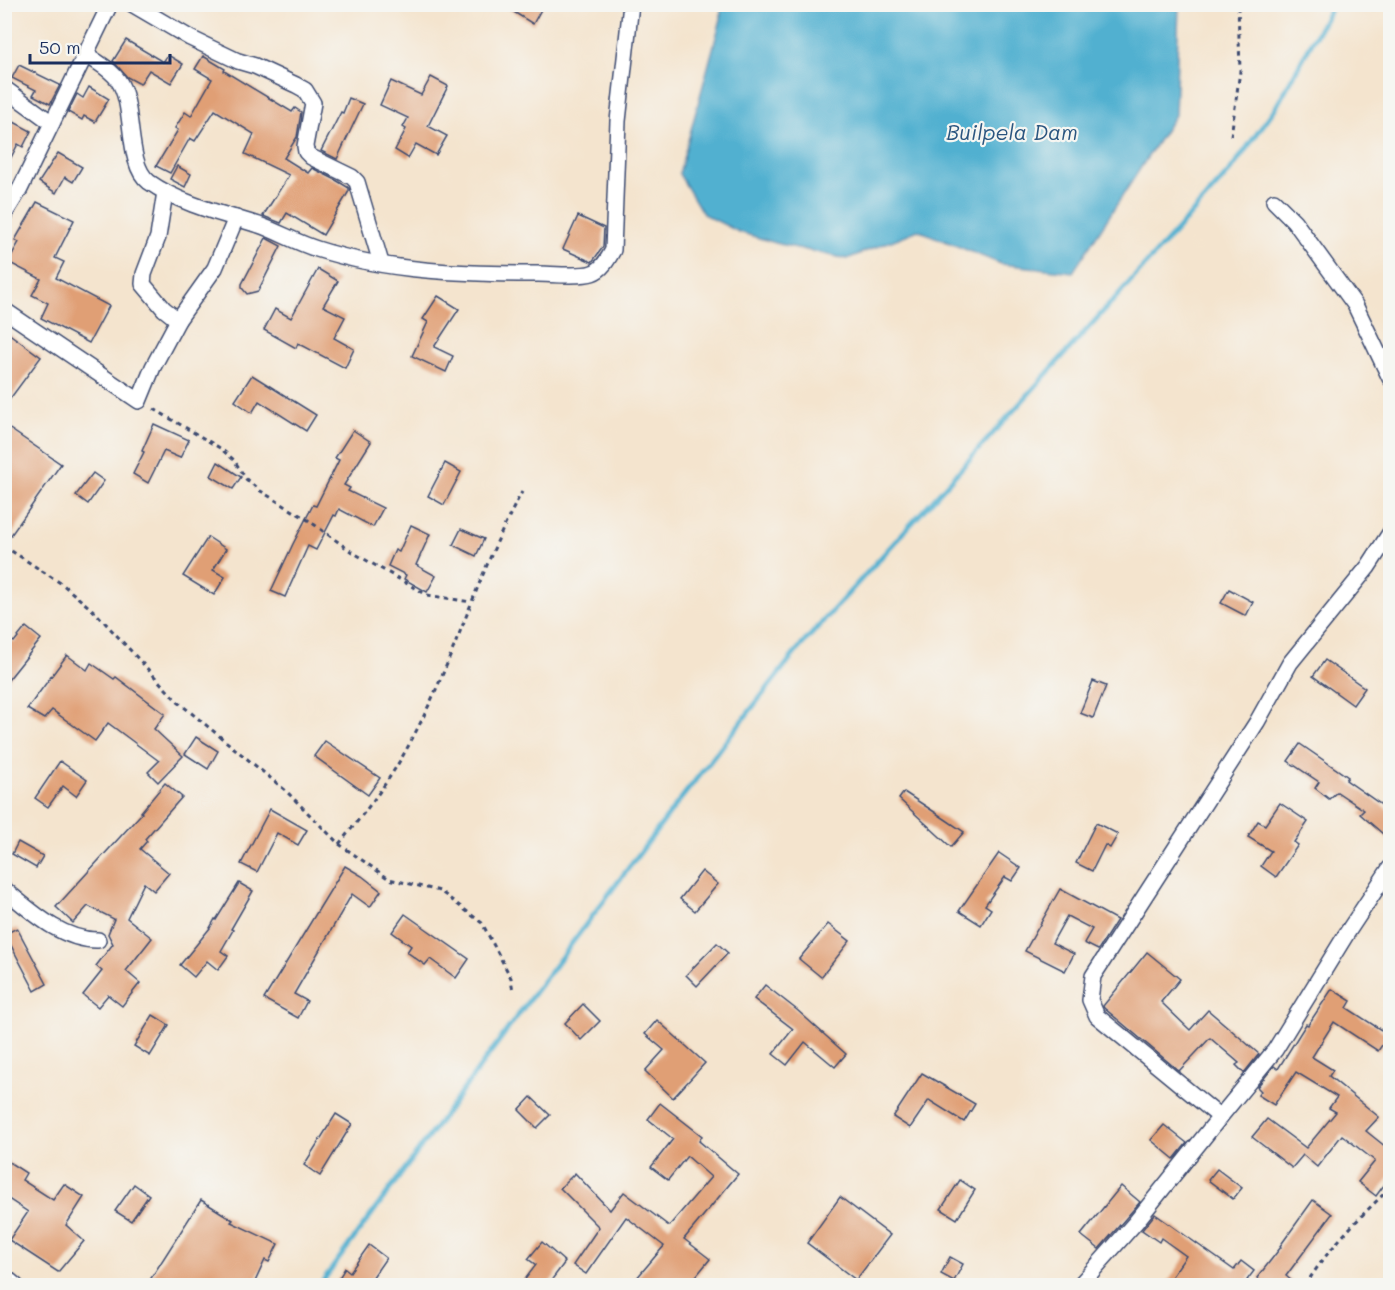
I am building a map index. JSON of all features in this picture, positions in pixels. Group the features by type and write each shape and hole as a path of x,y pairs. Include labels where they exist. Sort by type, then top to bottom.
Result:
{"street":[{"path":"4,215 20,189 110,4"},
{"path":"132,4 199,42 305,90 313,103 305,146 306,152 357,182 381,263"},
{"path":"86,54 118,79 125,93 136,160 146,180 165,192 317,249 381,263 442,271 592,273 606,262 613,250 618,121 631,4"},
{"path":"4,88 52,123"},
{"path":"165,192 158,237 144,274 144,284 164,309 178,320"},
{"path":"1274,201 1294,221 1355,305 1390,378"},
{"path":"4,310 139,401 153,367 178,320 214,268 236,219"},
{"path":"1220,1117 1097,1016 1090,1000 1093,976 1245,740 1290,663 1368,567 1390,533"},
{"path":"1079,1286 1135,1223 1275,1050 1390,868"},
{"path":"4,889 64,934 86,940 98,940"},
{"path":"4,1276 16,1286"}],"path":[{"path":"1232,136 1240,70 1238,4"},
{"path":"139,401 220,448 234,460 246,479 259,490 308,520 352,552 427,595 472,602"},
{"path":"339,844 378,797 412,740 445,669 494,549 522,492"},
{"path":"4,546 62,584 96,613 178,702 285,790 339,844 389,879 440,891 482,923 511,978 513,992"},
{"path":"1305,1286 1314,1270 1354,1223 1390,1188"}],"water":[{"name":"Builpela Dam","path":"721,5 1179,5 1175,115 1073,272 1001,264 918,230 847,259 779,244 739,232 703,214 679,174 721,19"}],"building":[{"path":"501,4 544,4 533,24"},
{"path":"126,40 163,62 168,55 183,64 171,83 149,70 140,84 127,77 113,61"},
{"path":"203,56 292,112 295,108 301,112 297,137 284,158 308,173 312,168 349,188 323,235 287,213 281,223 263,216 289,175 245,154 254,134 215,110 195,141 190,138 170,173 156,166 178,130 175,128 185,112 191,116 212,79 195,69"},
{"path":"19,65 60,85 50,104 33,95 36,90 12,78"},
{"path":"431,77 448,86 428,126 447,136 436,155 416,144 408,158 395,150 406,129 403,127 408,118 380,105 391,81 421,95"},
{"path":"89,87 109,99 95,122 84,116 82,120 68,112 77,94 83,98"},
{"path":"349,98 363,104 337,159 321,151"},
{"path":"12,121 31,131 23,147 18,144 4,171 4,135"},
{"path":"58,153 82,167 73,182 65,177 56,193 39,182"},
{"path":"177,166 191,174 185,187 170,179"},
{"path":"37,202 74,220 55,258 64,262 56,278 109,306 89,343 41,318 48,303 32,295 41,279 8,262 19,242 15,240"},
{"path":"578,216 604,228 603,247 592,262 563,249"},
{"path":"266,238 281,246 258,291 247,294 242,284"},
{"path":"318,269 338,281 323,306 345,317 334,338 354,349 345,368 298,343 296,348 264,330 275,309 291,318"},
{"path":"438,296 459,309 434,347 453,356 446,372 412,356 428,322 423,319"},
{"path":"4,330 41,357 4,407"},
{"path":"252,375 316,415 306,431 259,401 252,413 235,401"},
{"path":"154,424 189,440 180,458 164,451 148,483 133,474"},
{"path":"4,425 61,464 4,545"},
{"path":"353,430 371,442 344,485 350,488 348,491 383,508 373,527 339,509 316,550 308,546 285,597 271,591 313,505 316,506 339,460 335,458"},
{"path":"218,462 241,477 233,489 211,476"},
{"path":"445,463 461,472 444,505 428,496"},
{"path":"93,473 104,481 88,504 76,495"},
{"path":"411,525 430,534 416,565 436,576 427,592 404,579 406,575 388,566 395,550 399,552"},
{"path":"461,529 484,539 476,556 453,545"},
{"path":"208,537 226,549 213,570 225,577 214,595 183,576"},
{"path":"1229,589 1253,602 1246,616 1221,603"},
{"path":"26,627 41,639 4,685 4,635 14,642"},
{"path":"67,655 87,670 91,663 114,679 116,677 165,714 154,729 183,756 158,782 148,772 159,761 108,723 95,741 52,710 44,719 27,709"},
{"path":"1325,660 1365,688 1353,705 1313,676"},
{"path":"1093,681 1106,686 1093,718 1080,713"},
{"path":"196,737 218,751 208,769 185,754"},
{"path":"325,741 380,778 368,795 314,756"},
{"path":"1300,744 1348,777 1346,780 1390,811 1390,840 1360,814 1364,810 1337,792 1329,799 1315,788 1319,782 1288,761"},
{"path":"60,761 87,780 76,796 63,786 48,807 35,798"},
{"path":"165,783 182,797 145,839 147,841 140,849 169,873 154,891 144,883 127,918 152,938 126,971 140,983 122,1006 108,995 98,1007 83,995 102,971 96,966 113,944 108,934 114,919 88,906 73,923 56,907 142,813"},
{"path":"904,792 964,832 951,847 899,799"},
{"path":"1280,803 1308,822 1294,842 1298,845 1276,877 1261,866 1271,851 1248,837 1258,821 1265,825"},
{"path":"270,809 307,830 298,845 277,833 257,872 241,864"},
{"path":"1096,823 1118,834 1110,848 1105,845 1092,871 1076,863"},
{"path":"18,842 43,856 36,868 12,854"},
{"path":"999,853 1021,868 1012,881 1005,877 985,905 991,909 981,925 959,911"},
{"path":"345,866 381,891 370,907 352,894 294,994 307,1001 298,1018 264,999"},
{"path":"702,871 718,884 695,911 680,899"},
{"path":"239,883 253,891 221,951 228,956 218,970 207,961 194,977 180,965 216,920"},
{"path":"1060,889 1117,920 1098,950 1084,943 1092,929 1067,916 1052,943 1074,954 1065,971 1025,951"},
{"path":"405,914 469,959 456,978 430,959 425,965 407,952 411,946 392,932"},
{"path":"828,924 850,941 821,977 799,959"},
{"path":"17,928 47,984 35,991 5,934"},
{"path":"717,943 728,953 697,986 686,975"},
{"path":"1147,952 1180,979 1161,1002 1190,1030 1208,1010 1259,1054 1244,1073 1236,1065 1239,1063 1210,1038 1179,1071 1104,1008 1103,1006"},
{"path":"765,985 846,1054 835,1067 805,1042 787,1065 773,1054 793,1029 754,999"},
{"path":"1332,989 1351,1001 1347,1008 1389,1035 1378,1051 1334,1022 1312,1057 1333,1070 1329,1076 1379,1117 1366,1131 1386,1147 1390,1142 1390,1177 1376,1196 1358,1182 1375,1161 1342,1135 1317,1167 1303,1155 1292,1168 1252,1137 1267,1119 1306,1148 1336,1112 1329,1108 1337,1097 1296,1072 1274,1105 1258,1095 1261,1091 1257,1087 1274,1066 1278,1069 1306,1024 1308,1025"},
{"path":"583,1004 600,1021 581,1040 565,1023"},
{"path":"153,1015 169,1025 150,1056 134,1046"},
{"path":"657,1020 705,1063 673,1098 645,1071 664,1050 645,1034"},
{"path":"922,1073 975,1104 964,1122 929,1100 910,1128 893,1117"},
{"path":"531,1097 550,1115 537,1128 519,1110"},
{"path":"660,1103 702,1136 699,1141 738,1174 684,1239 710,1259 688,1286 630,1286 664,1246 626,1217 586,1274 573,1265 599,1227 560,1188 575,1173 610,1210 624,1192 669,1226 711,1177 687,1156 668,1180 651,1167 673,1139 648,1119"},
{"path":"336,1114 352,1124 320,1176 304,1165"},
{"path":"1164,1125 1187,1143 1174,1159 1151,1140"},
{"path":"4,1159 26,1173 22,1180 53,1200 64,1184 84,1197 66,1225 84,1241 58,1272 9,1240 28,1212 4,1196"},
{"path":"1217,1169 1242,1188 1233,1199 1208,1180"},
{"path":"960,1180 975,1190 957,1219 941,1209"},
{"path":"134,1184 149,1195 131,1221 115,1211"},
{"path":"1121,1186 1140,1202 1099,1249 1081,1235"},
{"path":"840,1197 890,1235 856,1280 807,1243"},
{"path":"201,1200 233,1220 231,1222 278,1244 269,1262 265,1260 253,1286 146,1286"},
{"path":"1313,1200 1332,1214 1286,1276 1298,1286 1267,1286 1257,1278"},
{"path":"1155,1214 1234,1270 1241,1261 1254,1271 1247,1280 1255,1286 1165,1286 1186,1256 1161,1238 1159,1242 1142,1230"},
{"path":"542,1242 565,1262 547,1286 520,1286 536,1265 528,1259"},
{"path":"369,1245 386,1258 368,1284 370,1286 334,1286 345,1268 350,1272"},
{"path":"950,1257 963,1264 954,1281 941,1274"}],"waterway":[{"path":"319,1286 535,992 676,805 799,648 1231,170 1276,107 1333,4"}]}
